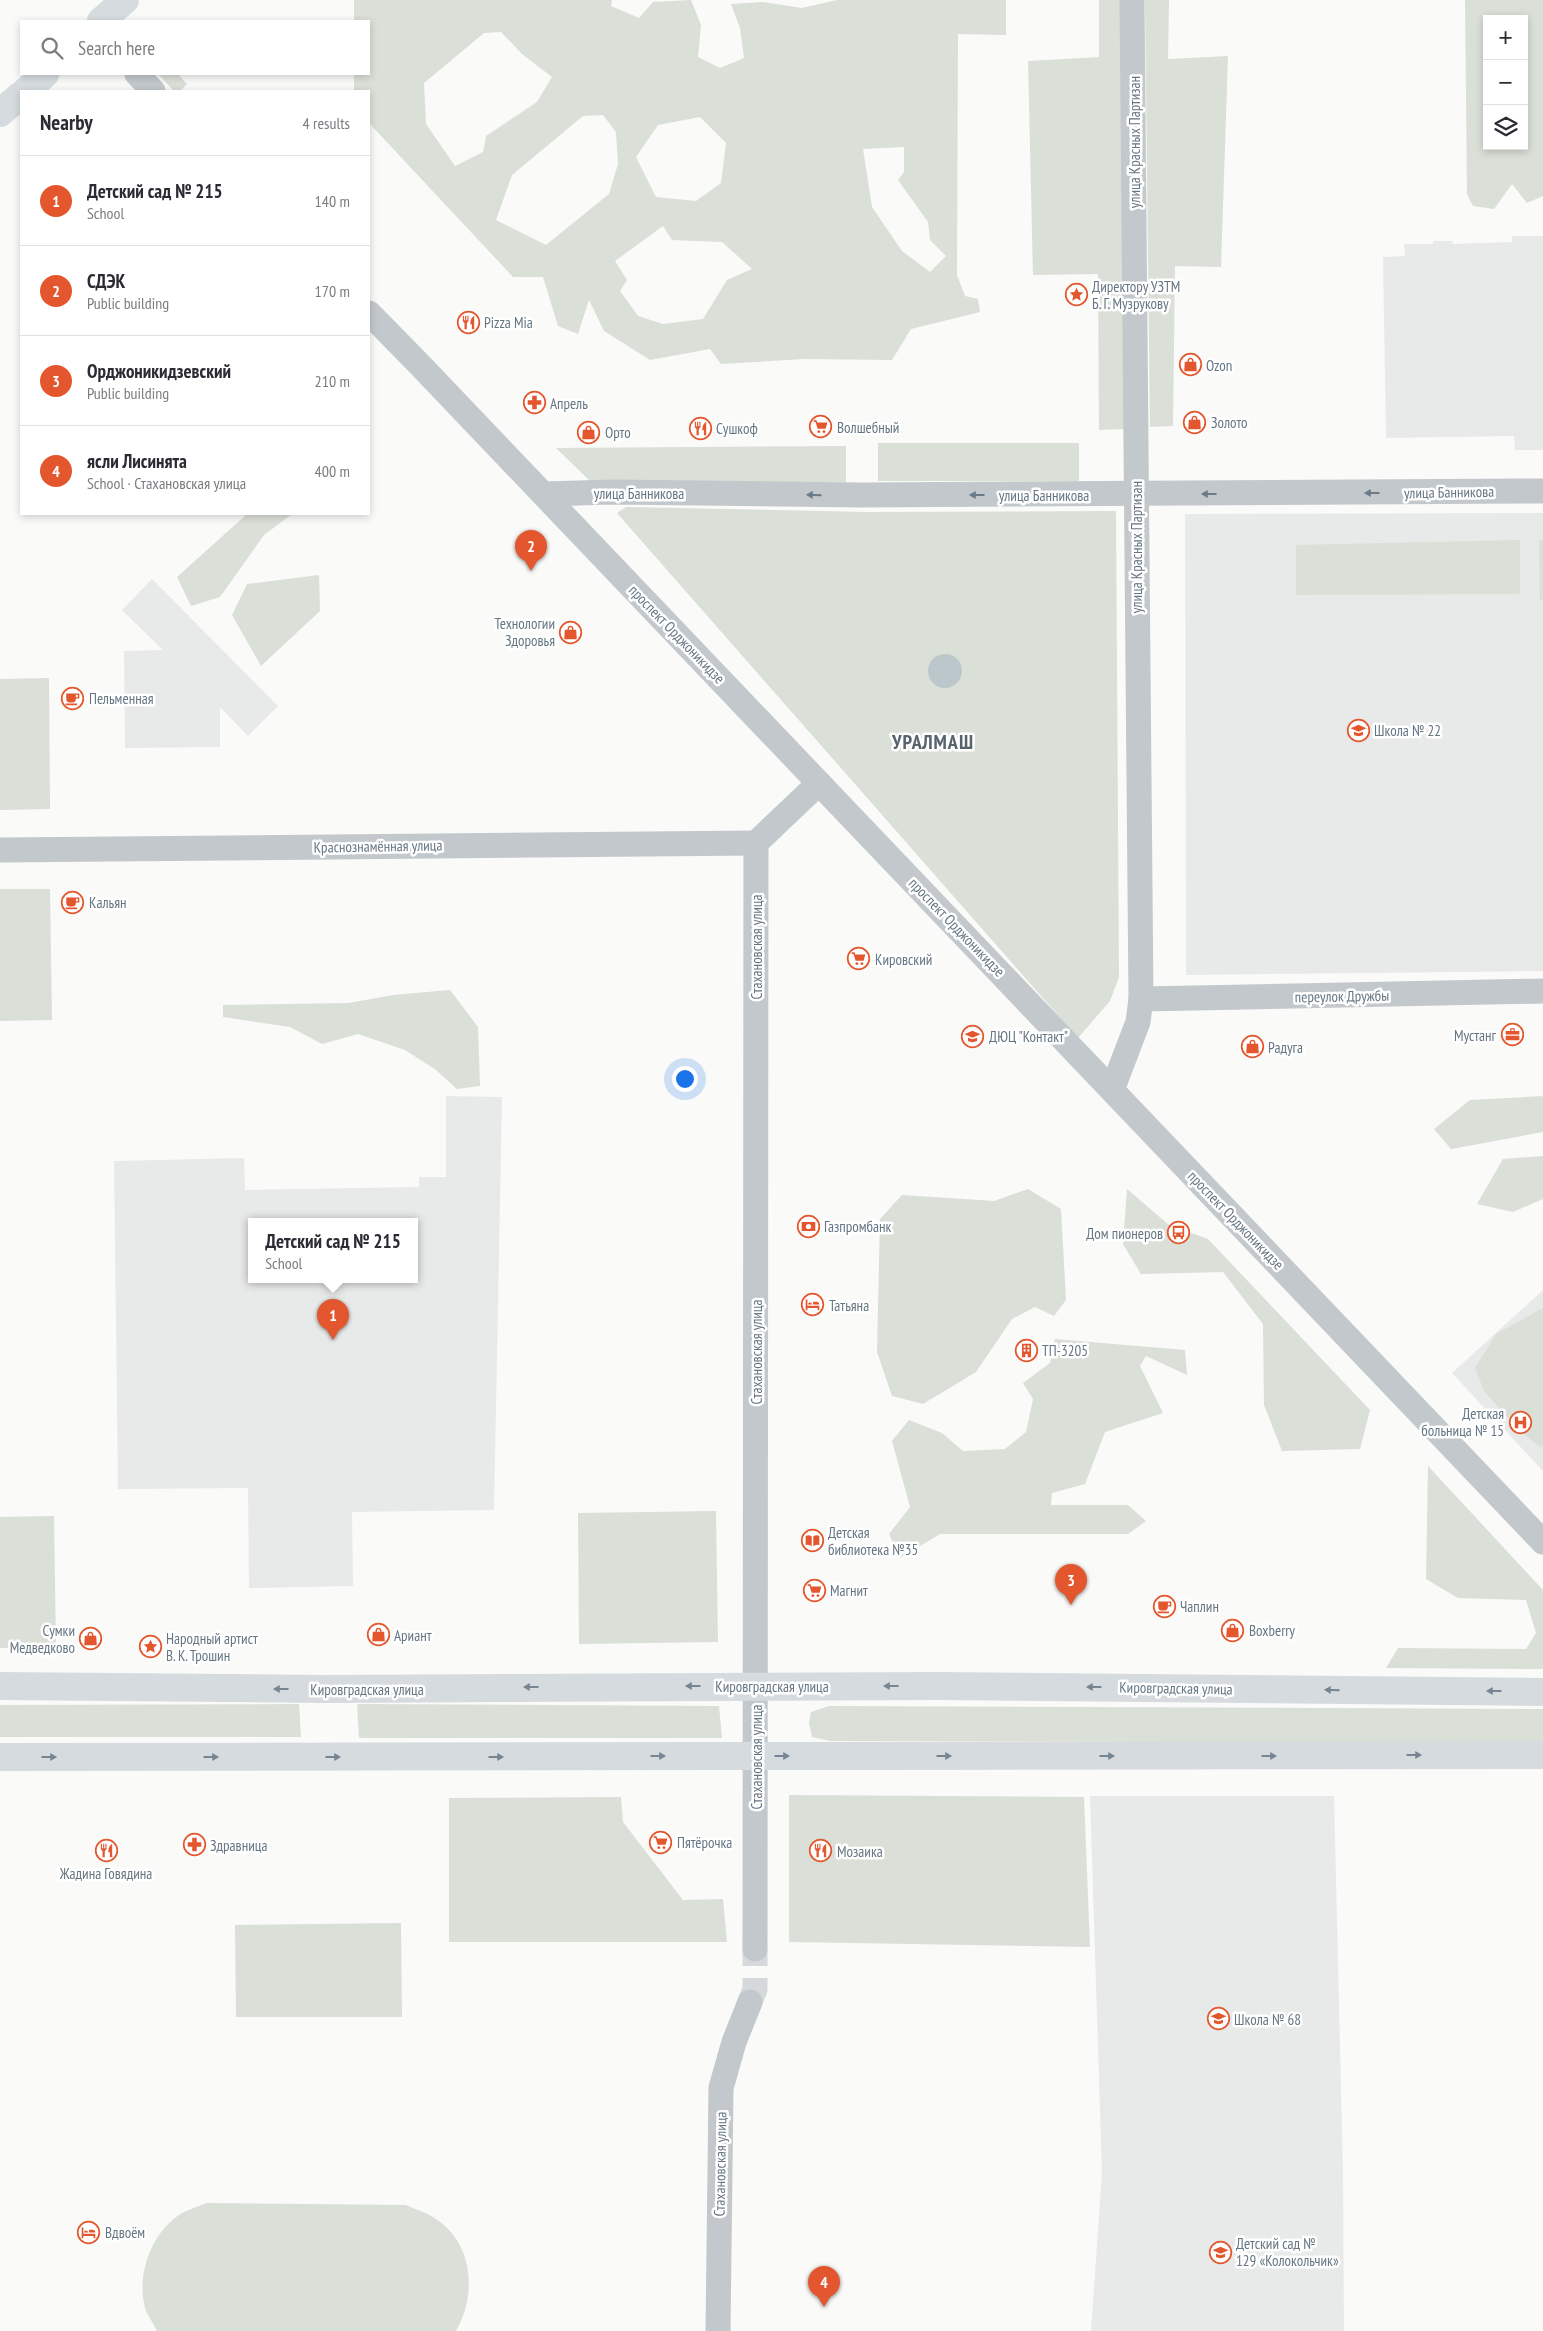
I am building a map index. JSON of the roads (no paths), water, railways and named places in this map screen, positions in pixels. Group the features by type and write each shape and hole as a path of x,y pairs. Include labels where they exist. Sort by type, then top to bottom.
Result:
{"main road":[{"path":"103,20 125,0"},
{"path":"27,90 44,75"},
{"path":"0,112 20,97"},
{"name":"Кировградская улица","path":"0,1686 324,1689 756,1686 1543,1692"},
{"path":"0,1757 1543,1755"}],"street":[{"name":"улица Красных Партизан","path":"1112,1090 1138,1022 1140,999 1132,0"},
{"path":"138,75 152,90"},
{"name":"проспект Орджоникидзе","path":"370,314 544,494 1543,1542"},
{"name":"улица Банникова","path":"544,494 613,492 861,495 1543,491"},
{"path":"756,843 819,783"},
{"name":"Краснознамённая улица","path":"0,850 756,843"},
{"name":"Стахановская улица","path":"755,1949 756,843"},
{"name":"переулок Дружбы","path":"1140,999 1543,991"},
{"name":"Стахановская улица","path":"718,2331 721,2088 734,2042 750,2002"}],"tunnel":[{"path":"750,2002 755,1989 755,1949"}],"place":[{"name":"Директору УЗТМ Б. Г. Музрукову","path":"1076,295"},
{"name":"Pizza Mia","path":"468,322"},
{"name":"Ozon","path":"1190,365"},
{"name":"Апрель","path":"534,403"},
{"name":"Золото","path":"1195,422"},
{"name":"Волшебный","path":"821,427"},
{"name":"Сушкоф","path":"700,428"},
{"name":"Орто","path":"589,432"},
{"name":"СДЭК","path":"531,571"},
{"name":"Технологии Здоровья","path":"571,632"},
{"name":"Пельменная","path":"73,698"},
{"name":"Школа № 22","path":"1358,730"},
{"name":"Кальян","path":"73,902"},
{"name":"Кировский","path":"859,959"},
{"name":"Мустанг","path":"1512,1035"},
{"name":"ДЮЦ \"Контакт\"","path":"973,1036"},
{"name":"Радуга","path":"1252,1047"},
{"name":"Газпромбанк","path":"808,1226"},
{"name":"Дом пионеров","path":"1179,1233"},
{"name":"Татьяна","path":"813,1305"},
{"name":"Детский сад № 215","path":"333,1340"},
{"name":"ТП-3205","path":"1026,1350"},
{"name":"Детская больница № 15","path":"1520,1422"},
{"name":"Детская библиотека №35","path":"812,1541"},
{"name":"Магнит","path":"814,1590"},
{"name":"Орджоникидзевский","path":"1071,1605"},
{"name":"Чаплин","path":"1164,1606"},
{"name":"Boxberry","path":"1233,1630"},
{"name":"Ариант","path":"378,1635"},
{"name":"Сумки Медведково","path":"91,1639"},
{"name":"Народный артист В. К. Трошин","path":"150,1647"},
{"name":"Пятёрочка","path":"661,1842"},
{"name":"Здравница","path":"194,1845"},
{"name":"Жадина Говядина","path":"106,1850"},
{"name":"Мозаика","path":"821,1851"},
{"name":"Школа № 68","path":"1218,2019"},
{"name":"Вдвоём","path":"89,2232"},
{"name":"Детский сад № 129 «Колокольчик»","path":"1220,2252"},
{"name":"ясли Лисинята","path":"824,2307"}],"district":[{"name":"УРАЛМАШ","path":"933,742"}]}
